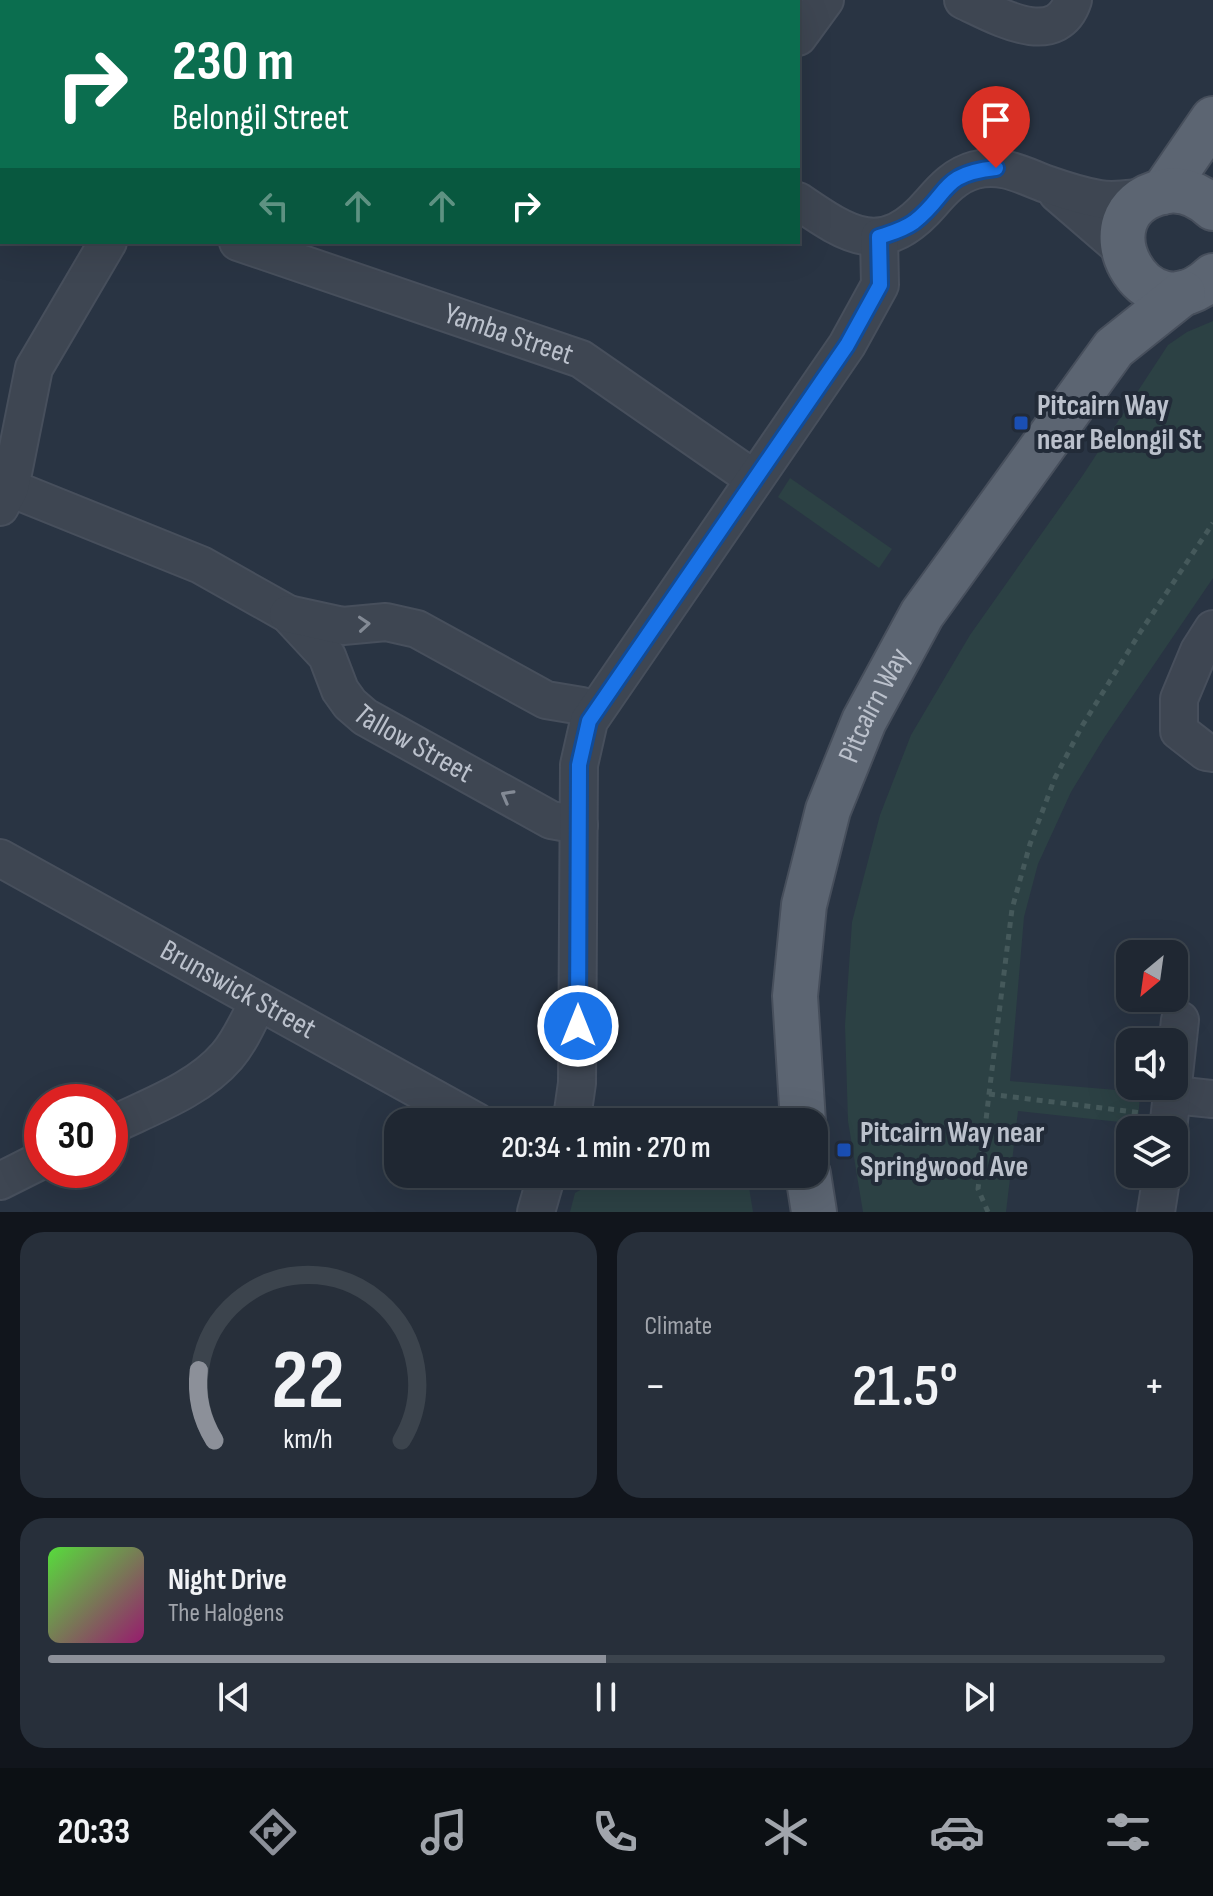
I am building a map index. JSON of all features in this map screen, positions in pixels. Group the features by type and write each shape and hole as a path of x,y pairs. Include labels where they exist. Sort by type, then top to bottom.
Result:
{"main road":[{"path":"1156,194 1213,119"},
{"path":"1156,194 1189,193 1213,208"},
{"name":"Pitcairn Way","path":"1114,348 1122,301 1125,224 1134,208 1156,194"},
{"path":"1124,254 1130,270 1148,287 1159,291 1202,286"},
{"name":"Pitcairn Way","path":"802,1108 795,996 804,905 828,810 858,736 922,614 1114,348 1202,286"},
{"path":"810,1188 814,1212"}],"street":[{"path":"800,34 825,0"},
{"path":"963,0 1020,26 1035,27 1048,26 1061,19 1073,0"},
{"path":"800,202 838,229 858,236 879,237 902,230 916,220 957,177 974,170 996,168 1018,172 1046,184 1101,199 1156,194"},
{"path":"1046,184 1124,254"},
{"path":"573,1108 577,1083 579,765 583,742 595,711 847,345 880,285 879,237"},
{"path":"5,498 34,368 107,244"},
{"name":"Yamba Street","path":"244,244 581,359 754,479"},
{"name":"Tallow Street","path":"5,498 201,565 288,614 343,626 386,622 417,629 546,700 595,711"},
{"name":"Tallow Street","path":"288,614 327,656 340,690 365,717 551,820 579,825"},
{"path":"1213,629 1199,651 1179,699 1179,731 1206,752 1213,753"},
{"name":"Brunswick Street","path":"0,858 451,1108"},
{"path":"128,1117 181,1091 219,1065 230,1053 258,1002"},
{"path":"1180,1020 1171,1113 1213,1099"},
{"path":"0,1181 24,1169"},
{"path":"536,1212 543,1188"},
{"path":"1156,1212 1160,1188"}],"path":[{"path":"988,1212 978,1189 1012,909 1030,844 1055,778 1082,726 1213,523"},
{"path":"989,1094 1150,1114 1171,1113"}],"green space":[{"path":"1213,321 1213,578 1104,738 1071,792 1038,864 1024,917 1010,1081 1116,1090 1116,1100 1140,1100 1138,1116 1116,1116 1116,1122 1018,1111 1006,1212 863,1212 848,1121 845,1025 852,922 880,815 911,735 970,635 1083,475 1168,345 1187,332"},
{"path":"790,478 892,549 879,568 778,497"},
{"path":"584,1188 749,1188 753,1212 570,1212 575,1193"}],"place":[{"name":"Pitcairn Way near Belongil St","path":"1021,423"},
{"name":"Pitcairn Way near Springwood Ave","path":"844,1150"}],"route":[{"path":"578,1026 579,765 589,721 847,345 880,285 879,237 902,230 916,220 957,177 974,170 996,168"}]}
